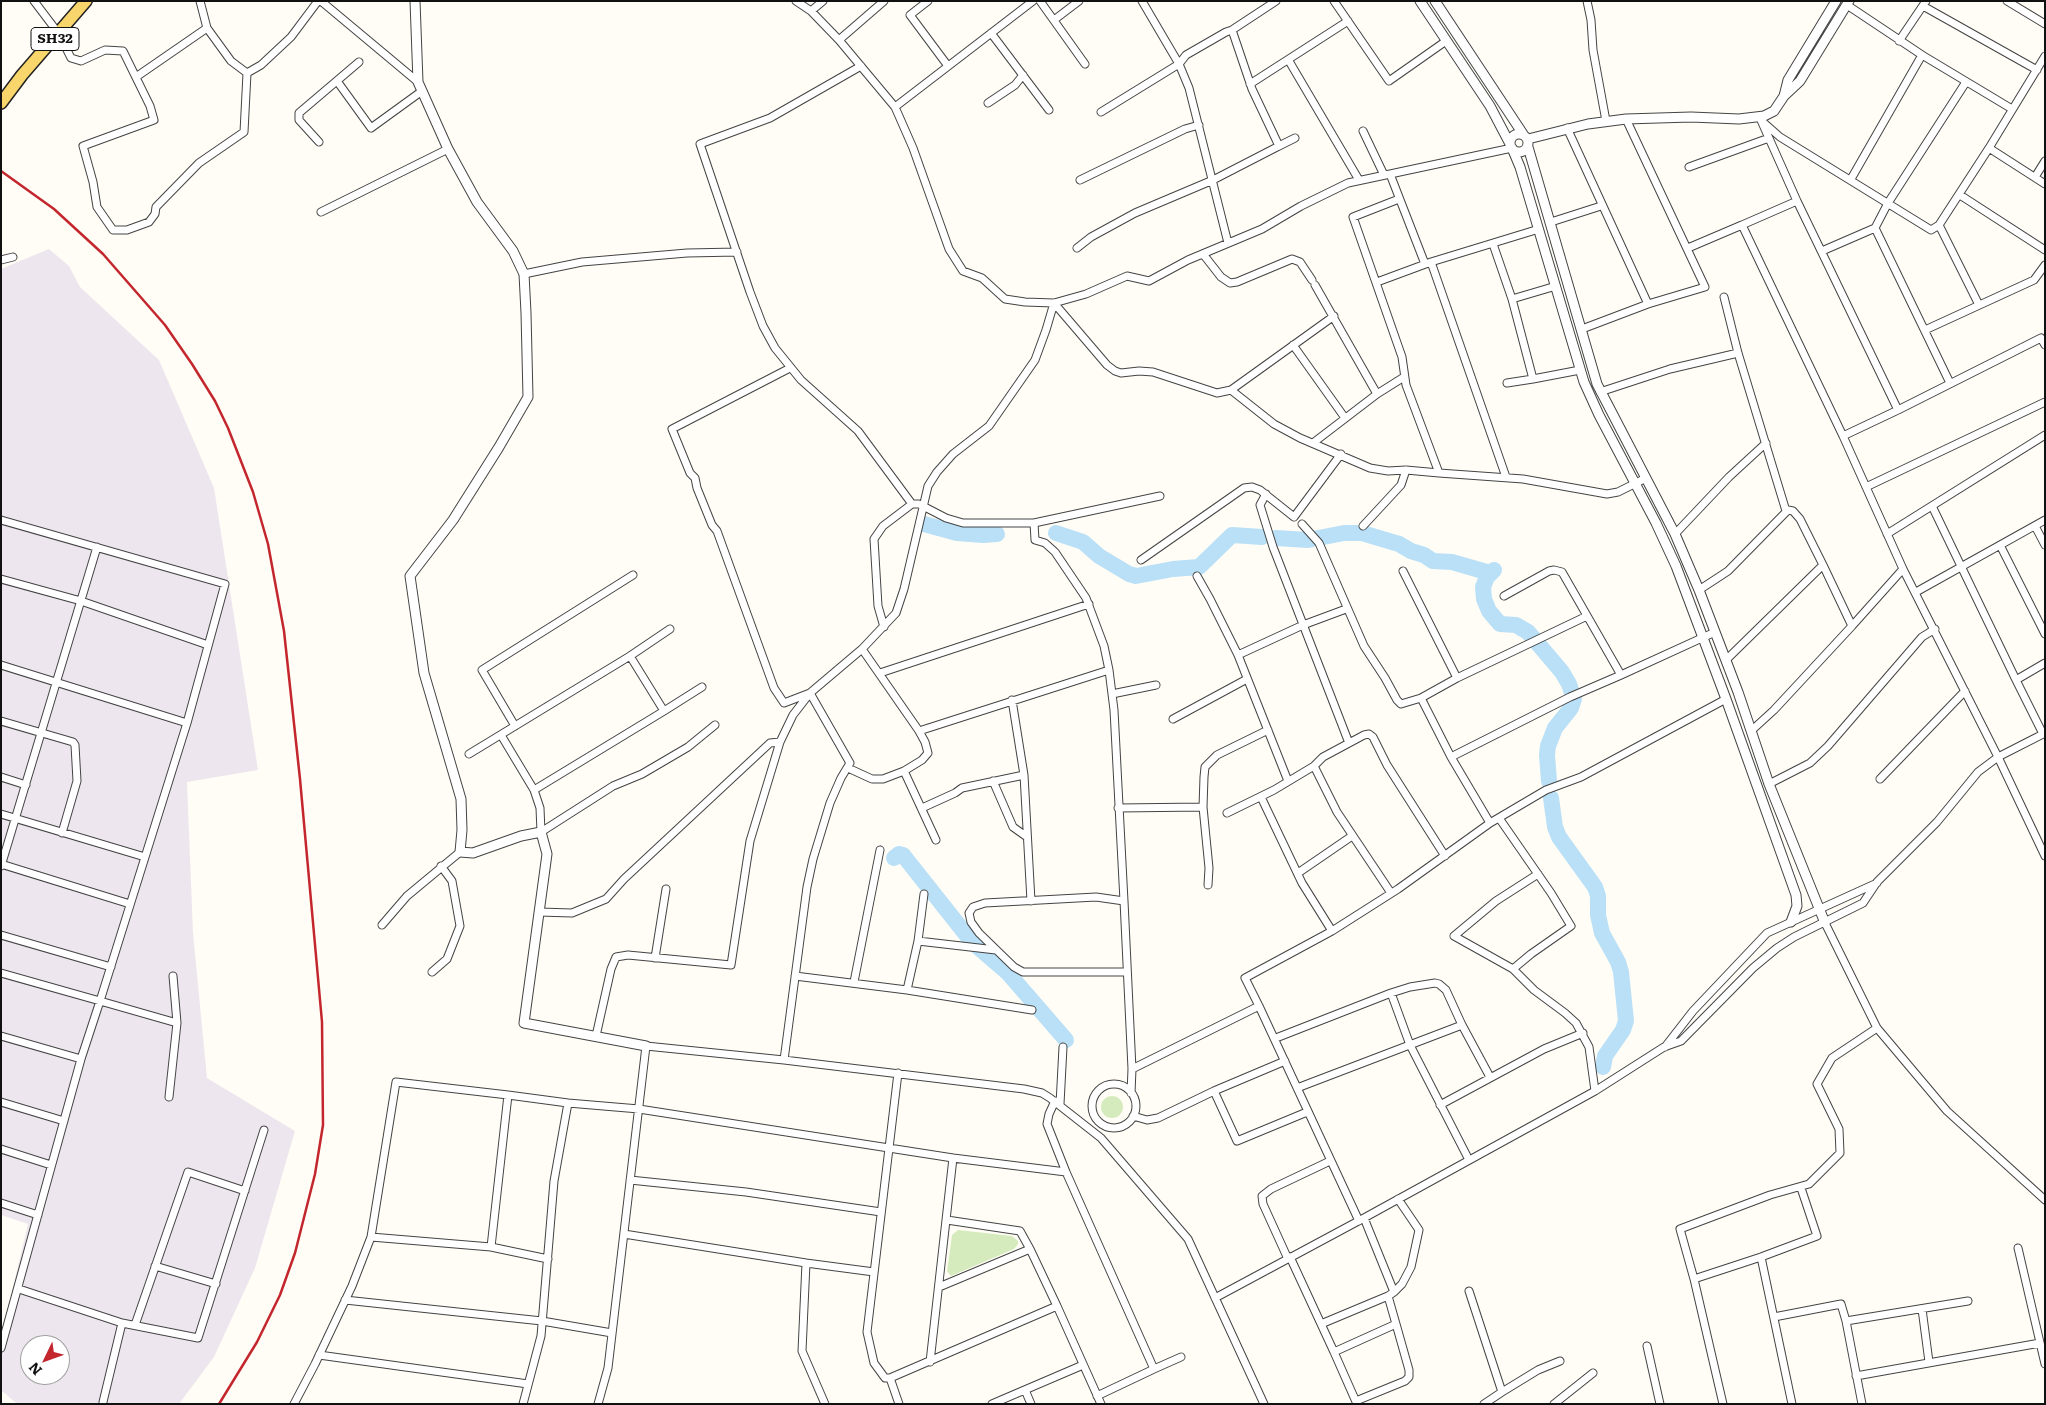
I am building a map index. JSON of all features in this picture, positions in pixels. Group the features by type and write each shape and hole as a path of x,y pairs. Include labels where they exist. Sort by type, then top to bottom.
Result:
{"main road":[{"name":"SH32","path":"1,103 22,75 86,1"},
{"name":"SH32","path":"1,94 22,75"}],"street":[{"path":"34,1 59,34 71,58 81,61 105,50 123,51 150,106 154,120 83,146 98,207 113,230 127,230 149,222 156,214 156,207 199,163 244,132 247,73"},
{"path":"200,1 207,28 231,61 247,73"},
{"path":"247,73 261,65 291,37 320,1 418,82"},
{"path":"415,1 418,82 448,149 477,202 513,251 524,274 528,397 453,520 410,576 424,673 460,799 462,830 460,852"},
{"path":"796,1 811,11 839,40 895,107 913,148 949,249 963,271 982,278 1005,299 1054,303 1086,294 1127,276 1149,281 1204,254 1262,229 1340,186 1359,180 1511,146"},
{"path":"811,11 822,1"},
{"path":"839,40 884,1"},
{"path":"928,1 910,14 948,66"},
{"path":"895,107 1033,1"},
{"path":"1040,1 1085,64"},
{"path":"1054,20 1079,1"},
{"path":"1142,1 1179,64 1189,88 1228,243"},
{"path":"1101,112 1179,64 1186,55 1232,30 1276,1"},
{"path":"1334,1 1389,81 1446,41"},
{"path":"1420,1 1490,106 1520,167 1580,370 1591,399 1676,566 1704,637 1796,895 1797,906 1791,922"},
{"path":"1435,1 1526,140 1600,392 1676,534 1726,660 1769,784 1819,911 1877,1028 1947,1111 2045,1200"},
{"path":"1587,1 1591,20 1593,50 1606,121"},
{"path":"1784,96 1790,76 1836,1"},
{"path":"2009,2 2045,24"},
{"path":"1526,140 1522,152 1514,151 1510,140 1515,134 1526,140 1567,128 1606,121 1626,119 1760,118 1774,111 1784,96 1800,81 1848,3 1922,55 2012,109"},
{"path":"1899,40 1925,3 2036,70"},
{"path":"1250,84 1289,61 1348,21"},
{"path":"136,77 207,28"},
{"path":"1232,30 1250,84 1279,146"},
{"path":"991,33 1050,110"},
{"path":"1851,179 1922,55"},
{"path":"1760,118 1780,137 1851,179 1927,229 1934,229 1939,225 1960,194 2045,56"},
{"path":"1289,61 1359,180"},
{"path":"319,142 299,120 299,113 359,62"},
{"path":"861,66 770,118 700,144 763,326 775,348 790,368 858,431 912,504"},
{"path":"988,104 1015,85 1023,76"},
{"path":"337,81 371,128 422,91"},
{"path":"1822,252 1875,228 1888,203 1966,82"},
{"path":"1760,118 1797,201 1898,410"},
{"path":"1582,329 1648,304 1705,287 1626,119"},
{"path":"1080,180 1185,129 1199,125"},
{"path":"1567,128 1601,206 1648,304"},
{"path":"1362,131 1387,175 1428,263 1506,477"},
{"path":"1077,248 1091,237 1136,213 1213,180 1296,138"},
{"path":"1689,167 1769,138"},
{"path":"1989,148 2045,184"},
{"path":"321,212 448,149"},
{"path":"2035,177 2045,161"},
{"path":"1960,194 2045,250"},
{"path":"1399,199 1353,217 1402,357 1404,377 1438,474"},
{"path":"1688,248 1797,201"},
{"path":"1551,222 1601,206"},
{"path":"1742,225 1843,436 1903,569 1966,691 2045,856"},
{"path":"1939,225 1979,305"},
{"path":"1875,228 1950,384"},
{"path":"1377,282 1428,263 1539,229"},
{"path":"1493,244 1512,299 1533,379"},
{"path":"524,274 582,262 687,253 737,252"},
{"path":"1204,254 1220,277 1230,283 1237,282 1292,259 1300,262 1314,282 1378,394"},
{"path":"1,260 13,256"},
{"path":"1925,330 2034,280 2045,265"},
{"path":"1512,299 1556,286"},
{"path":"1724,297 1738,353 1786,511"},
{"path":"1054,303 1106,365 1114,371 1121,373 1150,372 1212,393 1231,390 1334,316"},
{"path":"596,1036 610,969 616,957 628,955 731,965 750,841 780,742 793,715 810,692 862,649 884,627 899,607 928,486 937,472 953,454 989,426 1035,360 1054,303"},
{"path":"1843,436 2041,338 2045,345"},
{"path":"1293,344 1345,418"},
{"path":"1600,392 1670,369 1738,353"},
{"path":"790,368 672,429 690,473 695,478 697,488 712,525 717,531 774,688 784,703 810,692"},
{"path":"1507,382 1580,370"},
{"path":"1313,443 1378,394 1404,377"},
{"path":"1231,390 1274,424 1313,443 1380,470 1506,477 1606,494 1618,492 1646,478"},
{"path":"1866,487 2045,402"},
{"path":"1887,534 2045,435"},
{"path":"1676,534 1730,477 1766,443"},
{"path":"1141,560 1238,491 1252,487 1266,494 1294,517 1341,454"},
{"path":"1363,526 1400,485 1406,470"},
{"path":"1266,494 1260,508 1273,547 1349,743"},
{"path":"884,627 878,606 874,539 883,526 912,504 923,505 946,518 963,523 1034,523 1160,496"},
{"path":"1214,1298 1362,1220 1595,1091 1664,1047 1676,1044 1685,1038 1753,968 1777,948 1794,937 1863,903 1877,882 1937,822 1978,772 1998,757 2044,733 1960,568 1932,506"},
{"path":"1786,511 1794,512 1800,519 1852,626"},
{"path":"1699,590 1728,571 1786,511"},
{"path":"1,520 225,584 187,723 81,1059 1,1348"},
{"path":"1916,592 2045,520"},
{"path":"1034,523 1035,540 1045,543 1055,552 1089,604 1104,646 1109,670 1124,901 1132,1093 1136,1105 1130,1122 1120,1128 1105,1127 1094,1117 1092,1103 1098,1090 1105,1086 1119,1085 1132,1093"},
{"path":"1302,524 1320,543 1346,609 1364,646 1399,702 1406,704 1421,698 1457,678 1587,616"},
{"path":"2034,526 2045,545"},
{"path":"2000,545 2045,634"},
{"path":"98,547 1,865 130,904"},
{"path":"1726,660 1823,565"},
{"path":"1751,731 1774,710 1903,569"},
{"path":"1504,596 1549,572 1559,570 1565,576 1621,675"},
{"path":"1404,571 1457,678"},
{"path":"515,726 482,670 633,575"},
{"path":"1197,576 1238,655 1288,781"},
{"path":"1,579 81,602 208,644"},
{"path":"880,673 1089,604"},
{"path":"1238,655 1303,625 1346,609"},
{"path":"469,754 630,656 670,629"},
{"path":"1769,784 1810,763 1828,746 1922,636 1935,629"},
{"path":"1451,757 1570,697 1715,632"},
{"path":"848,768 877,780 888,778 922,760 928,753 926,742 862,649"},
{"path":"630,656 664,711"},
{"path":"2016,680 2045,663"},
{"path":"1,665 187,723"},
{"path":"919,731 1109,670"},
{"path":"1173,718 1247,680"},
{"path":"1112,694 1156,685"},
{"path":"534,790 702,687"},
{"path":"1880,779 1966,691"},
{"path":"784,1060 807,887 813,859 830,803 850,763 810,692"},
{"path":"1421,698 1451,757 1490,823"},
{"path":"1330,1161 1271,1189 1262,1196 1263,1204 1356,1402 1409,1377 1410,1370 1396,1324 1391,1294 1362,1220 1330,1161 1276,1038 1245,978 1332,931 1391,893 1490,823 1546,790 1581,777 1726,699"},
{"path":"1012,700 1024,775 1031,901"},
{"path":"1,721 73,742 75,745 77,781 62,833"},
{"path":"382,925 406,896 460,852 473,853 521,836 541,832 613,786 642,774 688,747 715,725"},
{"path":"1208,885 1209,868 1204,807 1204,777 1208,762 1217,754 1268,730"},
{"path":"1227,813 1261,797 1314,766 1323,757 1367,734 1373,737 1387,765 1445,856"},
{"path":"501,735 534,790 540,808 541,832 547,854 524,1023 646,1046 898,1073 1042,1093 1057,1102 1101,1138 1188,1239 1264,1404"},
{"path":"539,912 572,913 606,899 624,879 770,743 780,742"},
{"path":"1314,766 1330,801 1391,893"},
{"path":"904,771 936,840"},
{"path":"922,808 962,788 1024,775"},
{"path":"1,777 26,785"},
{"path":"992,781 1013,827 1027,837"},
{"path":"1261,797 1298,873 1332,931"},
{"path":"1118,808 1204,807"},
{"path":"1,814 145,857"},
{"path":"1498,818 1538,874 1570,926 1513,969"},
{"path":"1298,873 1352,836"},
{"path":"854,982 880,850"},
{"path":"432,972 447,959 460,926 452,881 441,866"},
{"path":"1538,874 1496,901 1454,936 1513,969 1534,990 1571,1018 1583,1033 1590,1051 1595,1091"},
{"path":"1664,1047 1693,1011 1767,934 1877,882"},
{"path":"655,958 666,888"},
{"path":"907,990 918,941 924,894"},
{"path":"1124,901 1096,897 981,904 970,910 970,917 975,928 1014,967 1028,972 1127,972"},
{"path":"1,935 111,967"},
{"path":"918,941 997,950"},
{"path":"1,973 177,1023"},
{"path":"169,1097 177,1023 173,976"},
{"path":"795,976 854,982 1032,1010"},
{"path":"1276,1038 1391,993 1430,983 1439,984 1446,990 1490,1077"},
{"path":"1391,993 1410,1045 1469,1160"},
{"path":"1132,1069 1259,1006"},
{"path":"1297,1088 1462,1024"},
{"path":"1723,1404 1694,1279 1680,1229 1770,1195 1801,1188 1809,1184 1840,1153 1838,1129 1817,1084 1832,1058 1877,1028"},
{"path":"1440,1105 1544,1049 1583,1033"},
{"path":"1,1036 81,1059"},
{"path":"598,1404 608,1368 646,1046"},
{"path":"1063,1047 1057,1102 1049,1114 1047,1124 1066,1172 1154,1369"},
{"path":"1133,1116 1146,1120 1158,1118 1286,1061"},
{"path":"898,1073 867,1332 874,1363 885,1378 890,1378 1057,1306"},
{"path":"294,1404 320,1355 371,1236 396,1082 568,1103 639,1109 889,1150 1066,1172"},
{"path":"1214,1092 1237,1141 1307,1112"},
{"path":"491,1247 508,1095"},
{"path":"1,1102 64,1121"},
{"path":"523,1404 541,1336 554,1181 568,1103"},
{"path":"1101,1138 1105,1127"},
{"path":"18,1289 122,1323 198,1338 264,1130"},
{"path":"1,1149 51,1165"},
{"path":"930,1362 953,1158"},
{"path":"135,1326 188,1172 245,1191"},
{"path":"630,1180 746,1192 881,1212"},
{"path":"1694,1279 1817,1236 1801,1188"},
{"path":"1321,1324 1391,1294 1402,1284 1411,1267 1419,1230 1398,1199"},
{"path":"1,1203 38,1215"},
{"path":"947,1220 1016,1230 1022,1234 1101,1404"},
{"path":"624,1234 874,1272"},
{"path":"371,1236 491,1247 548,1259"},
{"path":"2018,1248 2045,1364"},
{"path":"939,1287 1030,1249"},
{"path":"1761,1257 1792,1404"},
{"path":"806,1263 802,1351 825,1404"},
{"path":"156,1266 216,1284"},
{"path":"1469,1291 1502,1392"},
{"path":"345,1300 542,1321 612,1334"},
{"path":"1846,1321 1968,1302"},
{"path":"1774,1317 1841,1304 1862,1404"},
{"path":"1922,1308 1929,1362"},
{"path":"103,1402 122,1323"},
{"path":"1334,1352 1396,1324"},
{"path":"1856,1376 2040,1343"},
{"path":"1647,1346 1660,1404"},
{"path":"320,1355 528,1384"},
{"path":"1097,1396 1181,1357"},
{"path":"1484,1404 1538,1370 1560,1361"},
{"path":"992,1404 1083,1365"},
{"path":"1554,1404 1593,1373"},
{"path":"890,1378 899,1404"},
{"path":"1025,1390 1031,1404"}],"shaded area":[{"path":"49,249 69,266 80,287 159,360 214,488 258,770 187,782 193,933 207,1078 295,1131 255,1268 214,1357 179,1404 17,1404 1,1390 1,1337 28,1224 1,1215 1,269"}],"green space":[{"path":"1112,1096 1120,1099 1123,1107 1120,1115 1112,1118 1104,1115 1101,1107 1104,1099"},
{"path":"958,1230 1012,1236 1018,1241 1018,1244 1014,1249 951,1276 947,1271 952,1235"}],"waterway":[{"path":"924,524 957,533 997,534"},
{"path":"1056,533 1083,542 1099,556 1129,574 1136,576 1173,569 1199,567 1232,535 1262,537"},
{"path":"1276,538 1308,540 1344,533 1362,533 1399,544 1433,561 1452,562 1490,573"},
{"path":"1494,570 1487,577 1483,587 1484,599 1489,611 1500,624 1516,625 1528,632 1562,672 1569,684 1574,699 1571,708 1555,728 1548,746 1549,781"},
{"path":"1551,798 1555,827 1559,837 1595,887 1598,896 1598,915 1602,933 1618,962 1621,972 1626,1021 1623,1030 1605,1056 1603,1067"},
{"path":"894,858 899,854 903,855 972,942 1008,973 1066,1040"}],"railway":[{"path":"1,171 54,209 103,254 165,325 215,401 228,428 253,492 268,544 284,631 300,779 322,1022 323,1125 315,1174 295,1253 280,1295 257,1342 219,1404"}]}
